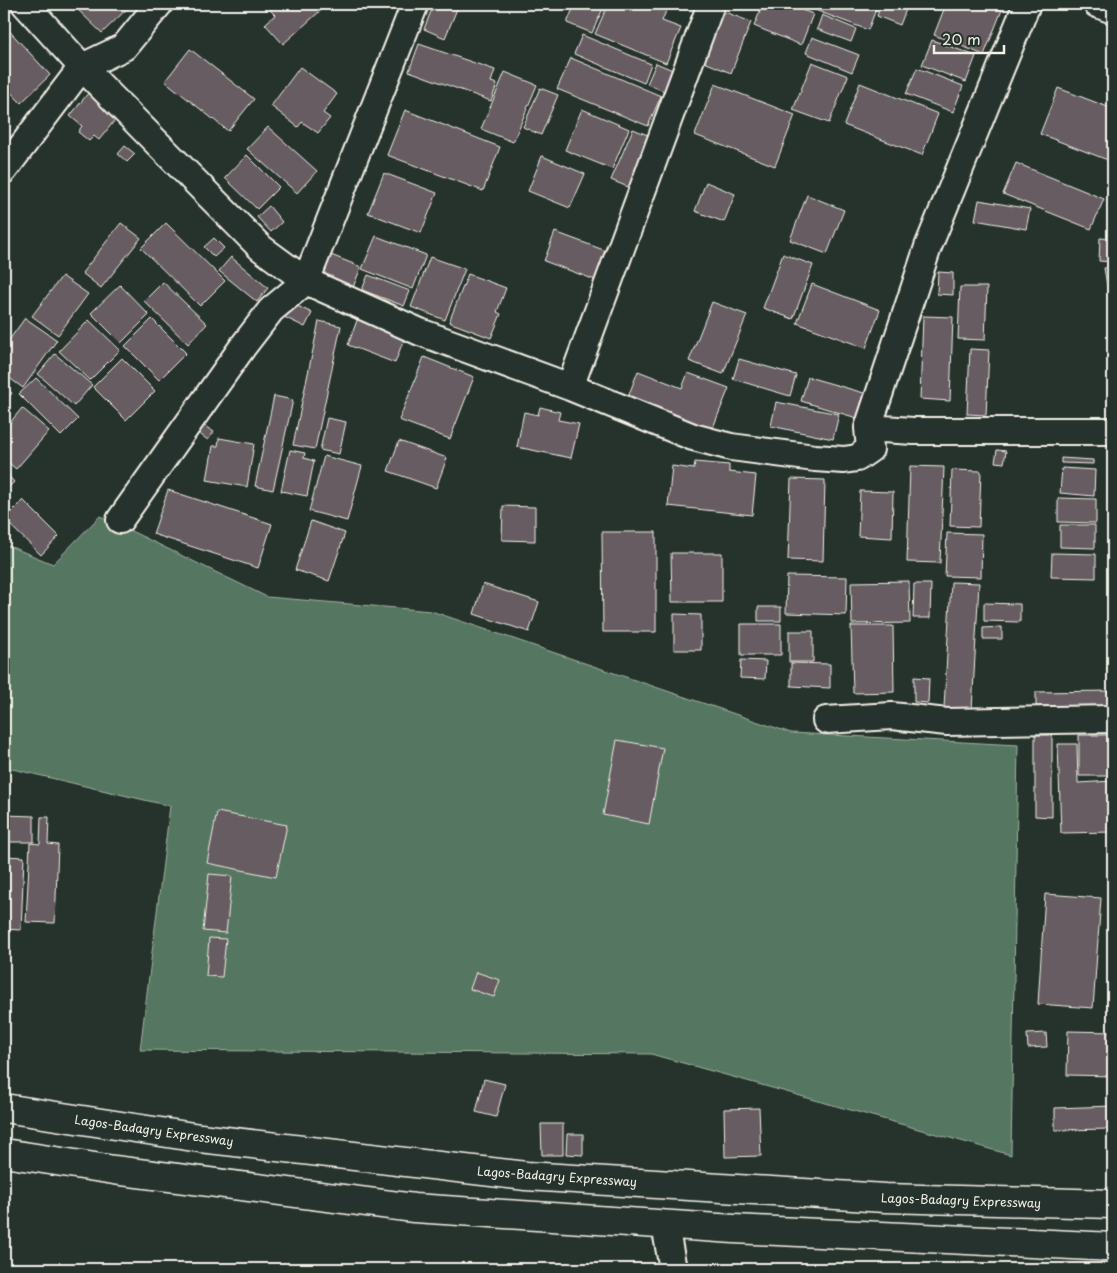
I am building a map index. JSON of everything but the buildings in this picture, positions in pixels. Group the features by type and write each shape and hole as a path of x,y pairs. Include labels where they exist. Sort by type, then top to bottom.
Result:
{"highway":[{"name":"Lagos-Badagry Expressway","path":"4,1108 200,1138 526,1176 884,1198 1113,1204"},
{"path":"4,1153 114,1170 414,1208 665,1225 1113,1247"}],"street":[{"path":"25,4 82,67 261,248 306,281 420,332 570,387 693,437 731,446 815,458 844,460 857,458 870,449 868,428 928,247 1027,4"},
{"path":"4,170 82,67 124,47 159,4"},
{"path":"120,520 271,310 306,281 415,4"},
{"path":"570,387 711,4"},
{"path":"1097,4 1113,10"},
{"path":"868,428 912,431 1113,431"},
{"path":"826,720 892,716 947,722 1113,718"},
{"path":"665,1225 673,1269"}],"green space":[{"path":"100,516 267,597 431,611 791,733 1018,745 1011,1155 651,1054 140,1050 170,806 4,767 4,544 53,564"}]}
